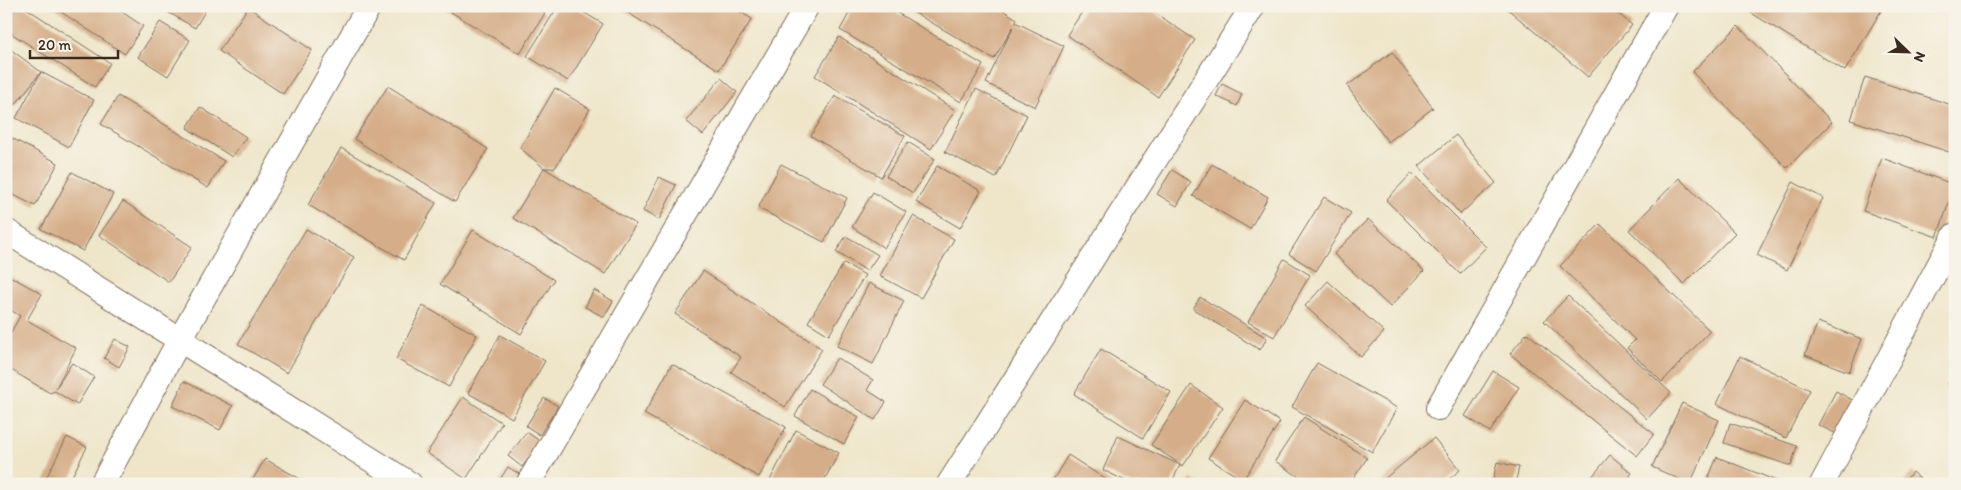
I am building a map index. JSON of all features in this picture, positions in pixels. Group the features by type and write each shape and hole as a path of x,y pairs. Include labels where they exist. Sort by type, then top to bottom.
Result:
{"street":[{"path":"102,484 179,340 369,6"},
{"path":"528,484 808,6"},
{"path":"949,484 1253,6"},
{"path":"1438,408 1666,6"},
{"path":"6,231 410,484"},
{"path":"1822,484 1955,235"}],"building":[{"path":"6,6 23,6 110,63 95,87 6,30"},
{"path":"52,6 113,6 143,26 125,54"},
{"path":"169,6 208,6 195,28 166,11"},
{"path":"441,6 533,6 545,13 520,54"},
{"path":"558,6 573,6 603,24 568,81 527,56"},
{"path":"617,6 731,6 752,19 719,70"},
{"path":"853,6 886,6 983,65 961,102 840,30"},
{"path":"903,6 996,6 1017,19 1015,22 1064,46 1035,107 986,83 1013,27 994,59"},
{"path":"1086,6 1145,6 1195,40 1158,97 1067,35"},
{"path":"1504,6 1609,6 1632,25 1588,77"},
{"path":"1740,6 1874,6 1881,11 1845,71"},
{"path":"248,7 312,50 283,94 219,51"},
{"path":"160,22 190,40 168,76 138,57"},
{"path":"1738,26 1832,122 1787,168 1692,72"},
{"path":"839,37 955,110 931,149 815,76"},
{"path":"6,46 41,72 15,105 6,99"},
{"path":"1392,52 1433,108 1388,142 1347,86"},
{"path":"41,72 94,100 69,147 16,118"},
{"path":"1865,77 1955,106 1955,154 1851,120"},
{"path":"721,78 737,92 703,135 686,121"},
{"path":"1222,84 1242,94 1237,106 1216,96"},
{"path":"388,86 488,149 455,202 354,139"},
{"path":"555,88 590,109 555,168 544,168 520,148"},
{"path":"976,89 1027,115 996,178 945,152"},
{"path":"118,96 224,161 208,188 101,124"},
{"path":"835,96 905,136 881,177 811,136"},
{"path":"200,107 246,137 232,157 187,128"},
{"path":"6,135 58,163 35,206 6,191"},
{"path":"1456,135 1496,183 1460,214 1419,166"},
{"path":"908,142 935,159 913,193 886,176"},
{"path":"341,148 436,203 404,260 308,205"},
{"path":"1882,158 1955,185 1937,237 1863,211"},
{"path":"781,164 847,198 824,242 758,208"},
{"path":"1212,164 1268,197 1250,229 1193,196"},
{"path":"937,166 981,191 960,228 916,202"},
{"path":"544,168 636,224 605,274 513,218"},
{"path":"1172,170 1191,182 1177,206 1157,194"},
{"path":"72,172 113,194 83,251 41,229"},
{"path":"1412,173 1486,247 1460,274 1386,200"},
{"path":"659,177 676,185 659,220 643,211"},
{"path":"1679,178 1735,233 1684,284 1629,230"},
{"path":"1793,182 1823,198 1787,270 1757,255"},
{"path":"873,192 906,212 884,248 852,227"},
{"path":"1324,197 1351,213 1316,271 1289,254"},
{"path":"123,201 192,247 169,282 99,235"},
{"path":"913,216 954,239 921,298 880,276"},
{"path":"1368,219 1424,271 1390,307 1334,254"},
{"path":"1600,224 1710,331 1662,382 1627,348 1635,340 1560,266"},
{"path":"306,229 354,257 287,373 238,344"},
{"path":"473,230 554,280 521,334 440,284"},
{"path":"846,236 878,255 867,271 836,252"},
{"path":"1284,259 1310,275 1274,337 1248,322"},
{"path":"844,263 865,275 829,335 808,322"},
{"path":"703,271 822,349 785,407 731,372 741,357 675,314"},
{"path":"6,274 42,294 27,320 76,348 56,388 72,363 94,377 77,405 55,391 50,393 6,367 6,341 20,316 6,307"},
{"path":"1328,281 1384,332 1361,357 1305,306"},
{"path":"869,283 904,301 873,364 837,346"},
{"path":"594,290 613,301 604,317 585,307"},
{"path":"1568,296 1671,393 1647,419 1544,321"},
{"path":"1200,297 1267,338 1260,350 1193,309"},
{"path":"423,306 477,335 449,387 396,359"},
{"path":"1818,322 1862,339 1849,372 1805,355"},
{"path":"1527,333 1654,434 1637,456 1510,354"},
{"path":"500,335 545,361 512,418 468,393"},
{"path":"115,339 130,347 119,367 104,358"},
{"path":"1101,349 1171,392 1143,438 1074,394"},
{"path":"1740,356 1810,390 1786,438 1717,404"},
{"path":"837,358 873,380 867,390 886,402 875,420 820,384"},
{"path":"1317,363 1397,408 1372,452 1292,407"},
{"path":"672,364 786,427 759,477 644,414"},
{"path":"1493,371 1519,387 1490,432 1465,416"},
{"path":"1955,375 1955,391 1947,385"},
{"path":"184,381 233,406 220,430 172,406"},
{"path":"1191,385 1223,407 1183,466 1151,445"},
{"path":"810,389 859,417 844,444 795,416"},
{"path":"1836,391 1856,402 1839,435 1818,425"},
{"path":"463,397 502,423 466,479 427,453"},
{"path":"544,398 558,406 540,435 526,426"},
{"path":"1245,400 1280,422 1243,480 1208,458"},
{"path":"1682,403 1719,420 1690,484 1652,467"},
{"path":"1304,417 1367,458 1350,484 1310,484 1275,461"},
{"path":"1730,423 1797,446 1791,466 1724,443"},
{"path":"796,430 839,453 822,484 768,484"},
{"path":"527,432 541,442 522,467 508,456"},
{"path":"1118,436 1180,465 1171,484 1132,484 1103,470"},
{"path":"67,437 87,447 68,484 43,484"},
{"path":"1434,438 1460,470 1443,484 1378,484"},
{"path":"1068,455 1113,484 1059,484 1053,480"},
{"path":"1610,455 1632,473 1624,484 1586,484"},
{"path":"1717,457 1784,484 1706,484"},
{"path":"265,459 309,484 250,484"},
{"path":"1497,462 1519,467 1515,484 1492,484"},
{"path":"508,467 524,477 519,484 497,484"},
{"path":"1912,472 1926,484 1903,484"},
{"path":"1191,479 1201,484 1188,484"}]}
